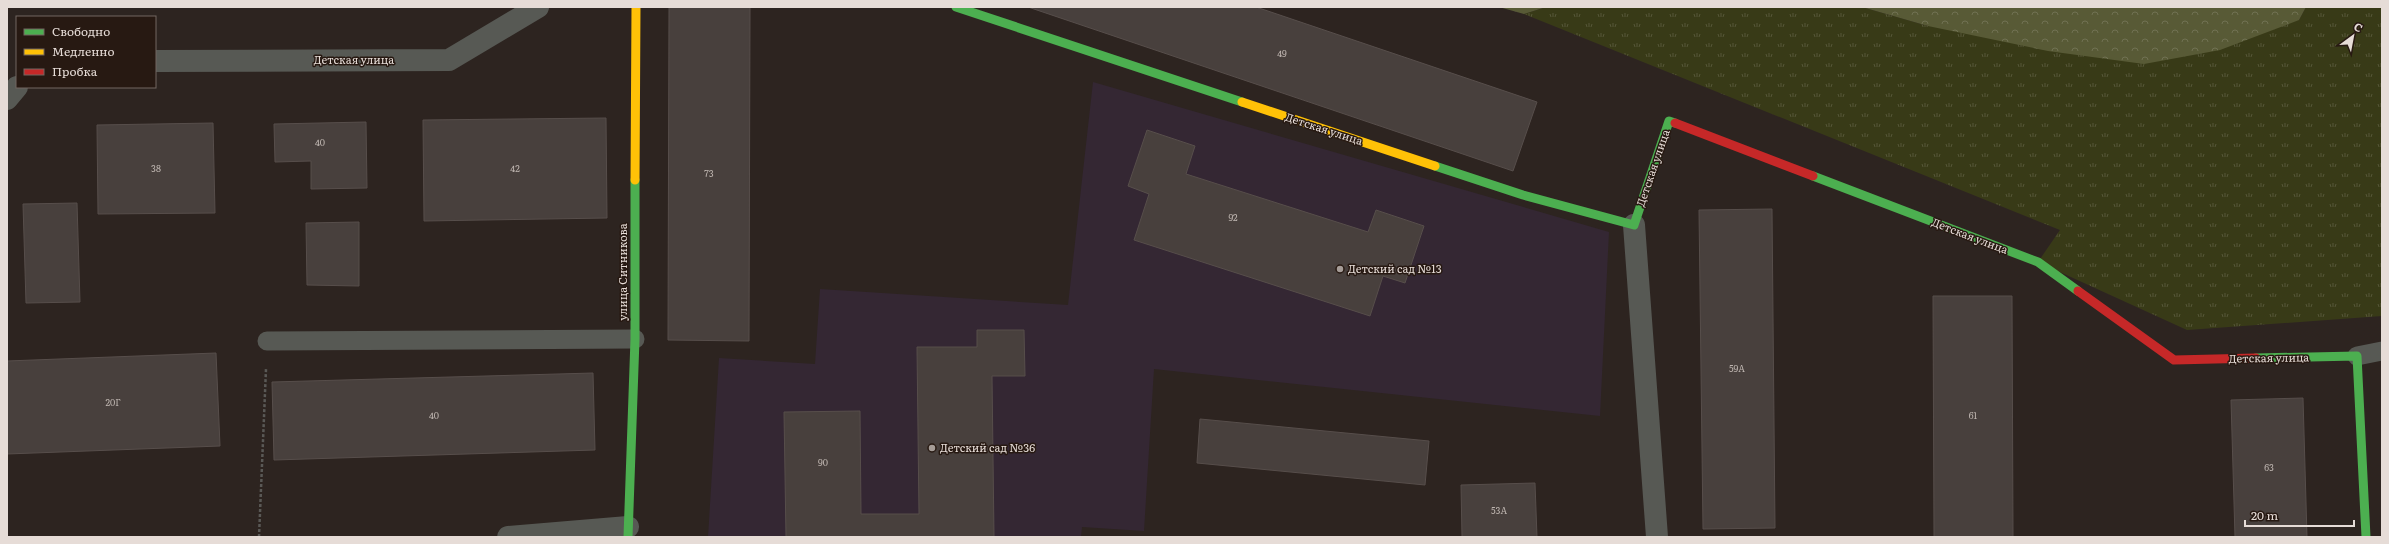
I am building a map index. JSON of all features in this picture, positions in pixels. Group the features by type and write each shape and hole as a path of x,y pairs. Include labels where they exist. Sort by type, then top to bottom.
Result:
{"street":[{"name":"Детская улица","path":"156,61 449,60 538,7"},
{"name":"улица Ситникова","path":"628,532 635,339 636,7"},
{"name":"Детская улица","path":"956,7 1523,195 1634,225 1669,121 2038,262 2174,360 2357,356"},
{"path":"7,99 16,88"},
{"path":"1634,225 1657,537"},
{"path":"2357,356 2366,537"},
{"path":"508,537 628,532"}],"lane":[{"path":"267,341 635,339"},
{"path":"2357,356 2382,351"}],"path":[{"path":"258,537 267,341"}],"shaded area":[{"path":"1093,82 1609,232 1600,416 1154,369 1144,531 1082,527 1081,537 708,537 719,358 815,364 820,289 1068,305"}],"green space":[{"path":"1499,7 1546,7 1524,14"},
{"path":"1546,7 1862,7 1928,26 2299,20 2306,7 2382,7 2382,316 2187,330 2038,262 2060,230 1524,14"},
{"path":"1862,7 2306,7 2299,20 2220,50 2144,64 2048,51 1928,26"}],"building":[{"path":"669,7 750,7 749,341 668,340"},
{"path":"1028,7 1256,7 1537,102 1513,171"},
{"path":"606,118 607,218 424,221 423,120"},
{"path":"366,122 367,188 311,189 311,161 275,162 274,124"},
{"path":"213,123 215,213 98,214 97,125"},
{"path":"1147,130 1195,146 1186,174 1368,232 1376,210 1424,226 1405,283 1383,276 1370,316 1134,240 1149,194 1128,186"},
{"path":"77,203 80,302 26,303 23,204"},
{"path":"1772,209 1775,528 1703,529 1699,210"},
{"path":"359,222 359,286 307,285 306,223"},
{"path":"1933,296 2012,296 2013,537 1934,537"},
{"path":"977,330 1024,330 1025,376 992,376 994,537 786,537 784,412 860,411 861,514 919,514 917,347 977,347"},
{"path":"216,353 220,446 7,454 7,361"},
{"path":"593,373 595,450 274,460 272,382"},
{"path":"2303,398 2307,537 2235,537 2231,400"},
{"path":"1200,419 1429,441 1425,485 1197,463"},
{"path":"1535,483 1537,537 1462,537 1461,485"}],"traffic: fast":[{"path":"956,7 1242,102"},
{"path":"1435,166 1523,195 1634,225 1669,121 1675,123"},
{"path":"1813,176 2038,262 2078,291"},
{"path":"628,537 635,339 635,180"},
{"path":"2256,358 2357,356 2366,537"}],"traffic: slow":[{"path":"635,180 636,7"},
{"path":"1242,102 1435,166"}],"traffic: jam":[{"path":"1675,123 1813,176"},
{"path":"2078,291 2174,360 2256,358"}],"place":[{"name":"Детский сад №13","path":"1340,269"},
{"name":"Детский сад №36","path":"932,448"}]}
